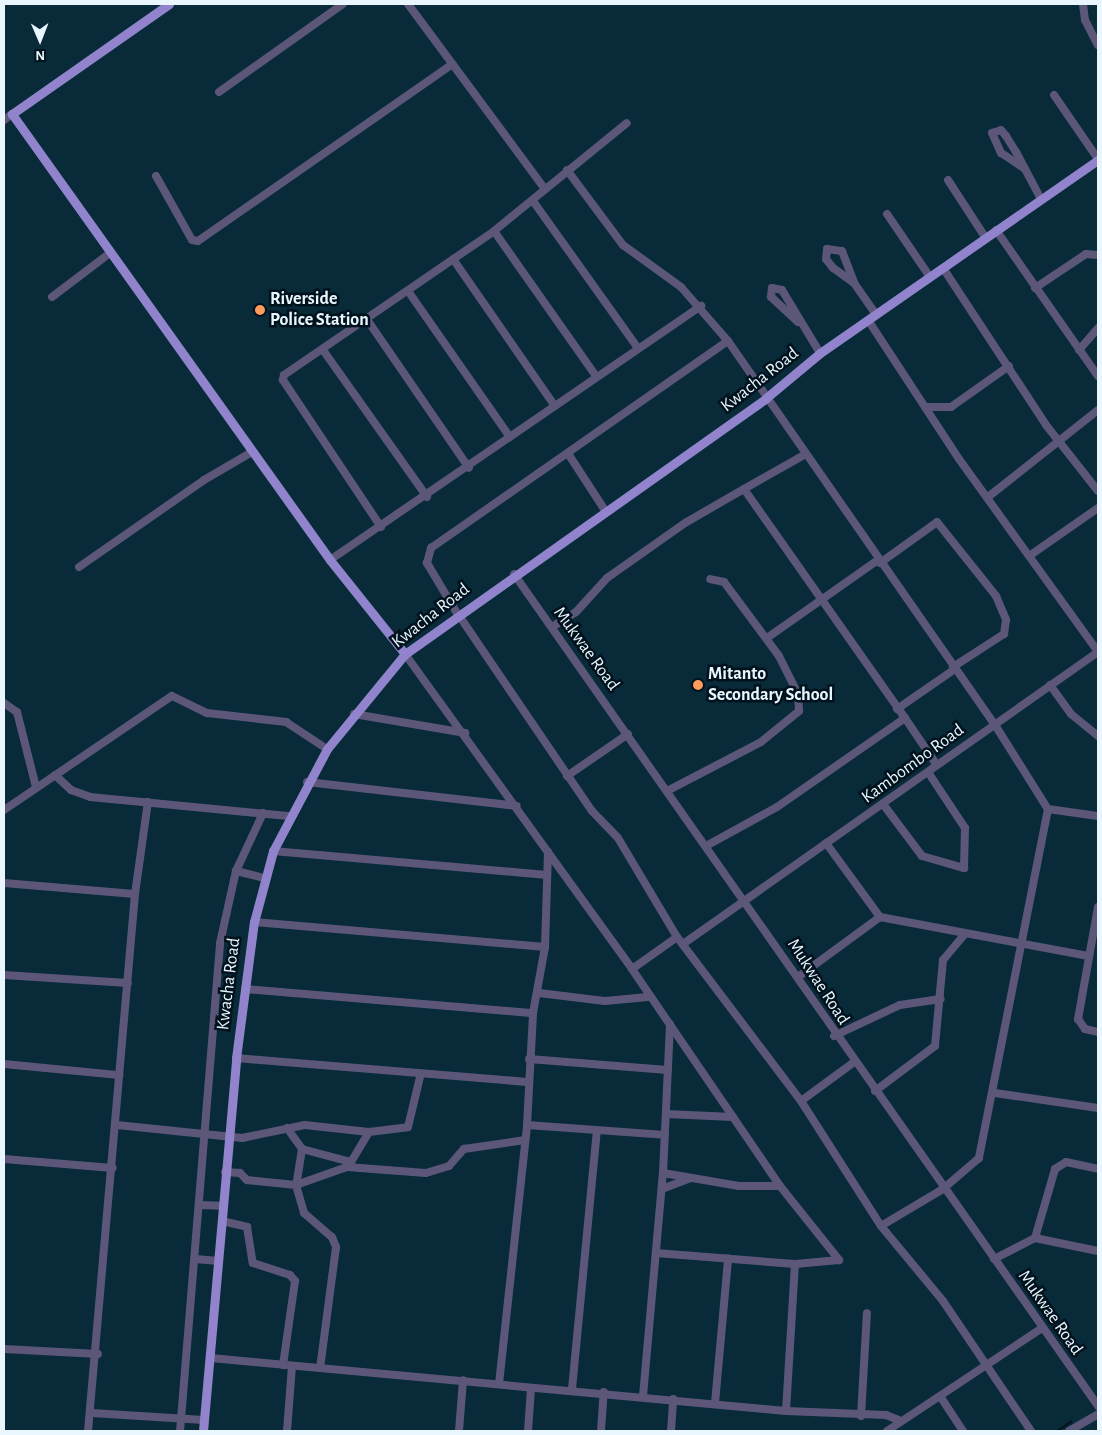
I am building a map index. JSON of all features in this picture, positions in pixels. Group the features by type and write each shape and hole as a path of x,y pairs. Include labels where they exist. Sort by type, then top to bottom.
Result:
{"main road":[{"path":"168,4 12,114 330,560 405,654"},
{"name":"Kwacha Road","path":"203,1431 211,1358 236,1058 254,922 273,851 288,816 327,750 354,714 405,654 514,574 606,512 766,398 820,353 1098,160"}],"street":[{"path":"219,92 343,4"},
{"path":"408,4 544,188"},
{"path":"1083,4 1085,20 1098,45"},
{"path":"156,176 192,240 198,241 453,64"},
{"path":"1054,95 1098,160"},
{"path":"4,120 12,114"},
{"path":"382,527 283,380 494,231 533,201 544,188 627,124"},
{"path":"1025,170 1000,153 992,133 1002,130 1025,170 1041,199"},
{"path":"567,170 623,245 701,306 728,341 804,454 995,725 1048,809 1019,941 994,1093 979,1158 943,1189 882,1226"},
{"path":"948,180 985,237"},
{"path":"533,201 637,347"},
{"path":"887,214 930,277"},
{"path":"996,230 1098,376"},
{"path":"494,231 596,376"},
{"path":"854,283 833,268 826,259 827,249 842,251 854,283 876,314"},
{"path":"52,297 110,253"},
{"path":"1035,288 1086,254 1098,255"},
{"path":"453,259 554,405"},
{"path":"943,268 1058,440 1098,491"},
{"path":"408,291 510,437"},
{"path":"330,560 427,497 637,347 701,306"},
{"path":"868,320 925,407 988,497 1032,554 1098,652"},
{"path":"368,321 469,468"},
{"path":"798,322 820,353"},
{"path":"1079,350 1098,328"},
{"path":"728,341 569,455 428,551 427,563 458,614 567,776 623,846 677,937 801,1101 882,1226 943,1302 1031,1431"},
{"path":"323,350 427,497"},
{"path":"925,407 951,407 1009,366"},
{"path":"988,497 1098,410"},
{"path":"79,568 204,480 252,452"},
{"path":"552,627 576,612 607,578 685,523 804,454"},
{"path":"569,455 606,512"},
{"path":"744,489 936,764"},
{"path":"1032,554 1098,508"},
{"path":"767,638 937,522 996,596 1006,620 1004,634 897,708"},
{"name":"Mukwae Road","path":"514,574 746,901 798,977 834,1036 1098,1406"},
{"path":"667,792 796,717 798,694 767,638 724,582 710,580"},
{"name":"Kambombo Road","path":"683,944 928,772 936,764 1098,652"},
{"path":"405,654 465,733 632,969 648,997 670,1024 780,1186 839,1260 796,1264 656,1253"},
{"path":"1050,685 1071,714 1098,736"},
{"path":"4,810 172,696 207,713 286,722 327,750"},
{"path":"4,703 17,712 36,787"},
{"path":"354,714 465,733"},
{"path":"706,846 777,807 904,718"},
{"path":"567,776 628,734"},
{"path":"883,804 922,856 964,868 965,828 928,772"},
{"path":"55,775 79,795 288,816"},
{"path":"307,782 517,806"},
{"path":"88,1431 92,1413 98,1354 135,894 148,802"},
{"path":"1048,809 1098,816"},
{"path":"180,1431 220,943 236,871 263,813"},
{"path":"826,843 880,917 964,934 1019,941 1088,956"},
{"path":"273,851 547,875"},
{"path":"499,1384 527,1125 527,1082 532,1013 539,993 545,946 548,852"},
{"path":"236,871 265,878"},
{"path":"4,883 135,894"},
{"path":"1098,907 1078,1019 1085,1030 1098,1032"},
{"path":"798,977 880,917"},
{"path":"254,922 545,946"},
{"path":"875,1091 932,1049 941,999 943,960 964,934"},
{"path":"632,969 677,937"},
{"path":"4,975 128,983"},
{"path":"244,989 532,1013"},
{"path":"539,993 606,1000 648,997"},
{"path":"834,1036 900,1005 941,999"},
{"path":"643,1396 662,1189 670,1024"},
{"path":"236,1058 420,1077 527,1082"},
{"path":"529,1059 668,1070"},
{"path":"801,1101 854,1062"},
{"path":"4,1064 119,1075"},
{"path":"117,1126 205,1133 230,1137 287,1128 323,1125 369,1132 408,1127 420,1077"},
{"path":"994,1093 1098,1108"},
{"path":"666,1114 733,1117"},
{"path":"527,1125 665,1135"},
{"path":"287,1128 302,1149 348,1164 426,1173 450,1166 464,1149 525,1140"},
{"path":"572,1389 597,1130"},
{"path":"225,1172 240,1173 247,1180 296,1185 348,1164 369,1132"},
{"path":"302,1149 296,1185 304,1213 332,1237 336,1247 320,1368"},
{"path":"4,1159 113,1168"},
{"path":"1035,1238 1055,1169 1066,1162 1098,1169"},
{"path":"663,1172 739,1186 780,1186"},
{"path":"662,1189 692,1178"},
{"path":"199,1205 223,1206"},
{"path":"222,1221 247,1227 253,1263 290,1274 295,1281 283,1365"},
{"path":"994,1259 1035,1238 1098,1251"},
{"path":"195,1259 219,1262"},
{"path":"715,1402 728,1259"},
{"path":"786,1412 796,1264"},
{"path":"861,1416 868,1313"},
{"path":"887,1431 1042,1328"},
{"path":"4,1349 98,1354"},
{"path":"211,1358 463,1380 531,1388 572,1389 715,1402 786,1412 886,1416 901,1421"},
{"path":"287,1431 292,1366"},
{"path":"459,1431 463,1380"},
{"path":"528,1431 531,1388"},
{"path":"601,1431 604,1392"},
{"path":"940,1396 963,1431"},
{"path":"671,1431 673,1399"},
{"path":"92,1413 204,1420"},
{"path":"1069,1431 1098,1414"}],"waterway":[{"path":"1057,1431 1071,1422"}],"place":[{"name":"Riverside Police Station","path":"260,310"},
{"name":"Mitanto Secondary School","path":"698,685"}]}
